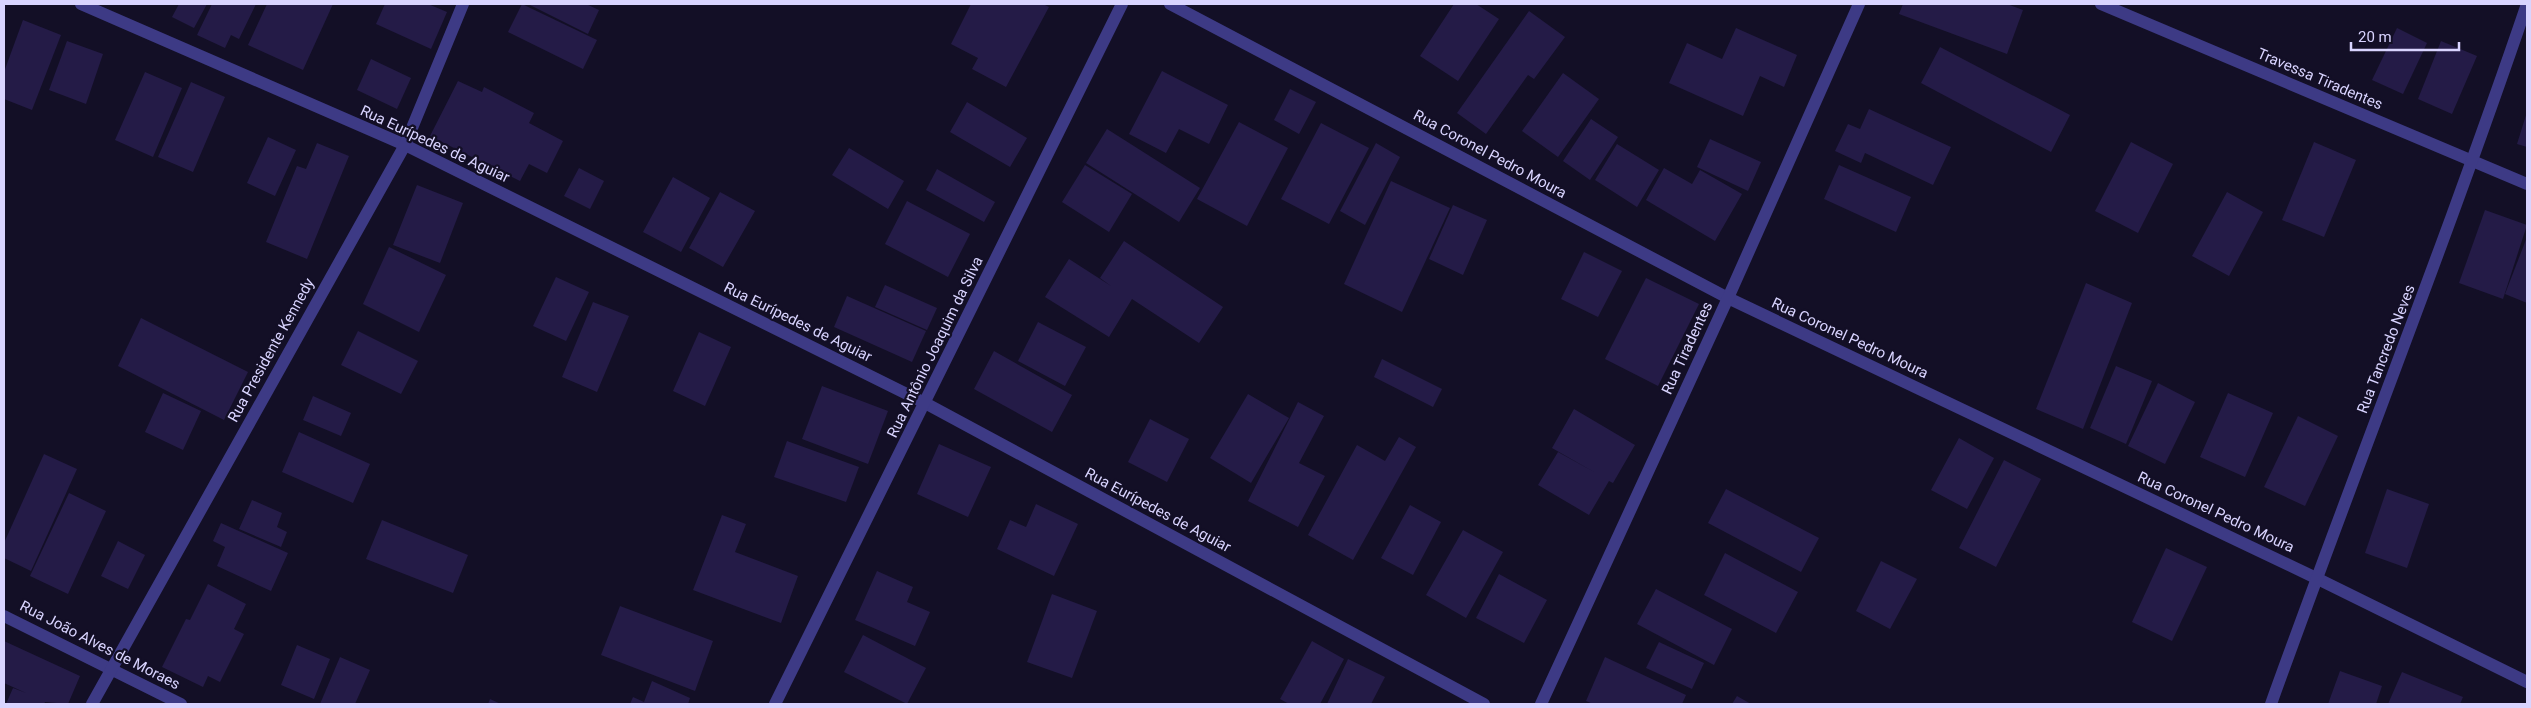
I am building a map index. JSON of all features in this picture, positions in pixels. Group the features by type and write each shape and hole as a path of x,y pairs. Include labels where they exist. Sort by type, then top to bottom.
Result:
{"street":[{"name":"Rua Eurípedes de Aguiar","path":"81,4 404,145 925,404 1484,704"},
{"name":"Rua Presidente Kennedy","path":"92,704 404,145 463,4"},
{"name":"Rua Antônio Joaquim da Silva","path":"775,704 1122,4"},
{"name":"Rua Coronel Pedro Moura","path":"1170,4 1728,298 2316,578 2527,682"},
{"name":"Rua Tiradentes","path":"1540,704 1728,298 1859,4"},
{"name":"Travessa Tiradentes","path":"2101,4 2527,184"},
{"name":"Rua Tancredo Neves","path":"2271,704 2316,578 2474,161 2527,4"},
{"name":"Rua João Alves de Moraes","path":"4,616 112,668 181,704"}],"building":[{"path":"179,4 207,4 194,28 172,17"},
{"path":"212,4 256,4 239,39 231,35 225,48 197,35"},
{"path":"267,4 333,4 303,70 248,45"},
{"path":"385,4 428,4 447,12 431,49 376,24"},
{"path":"522,4 597,40 583,69 508,32"},
{"path":"528,4 586,4 599,10 588,34"},
{"path":"971,4 1043,4 1049,7 1006,87 972,69 978,58 951,44"},
{"path":"1454,4 1476,4 1499,19 1458,81 1420,56"},
{"path":"1903,4 2007,4 2023,10 2007,54 1899,14"},
{"path":"1529,11 1565,37 1534,79 1528,75 1486,134 1457,113"},
{"path":"23,20 61,35 32,110 4,99 4,72"},
{"path":"1736,28 1797,55 1784,87 1760,76 1743,116 1669,83 1687,43 1722,59"},
{"path":"2397,28 2427,43 2403,94 2372,80"},
{"path":"67,41 103,54 86,104 49,90"},
{"path":"2441,41 2477,56 2452,114 2418,99"},
{"path":"1940,47 2070,115 2051,152 1921,83"},
{"path":"371,59 411,78 397,109 357,90"},
{"path":"1162,71 1228,105 1209,144 1179,129 1166,153 1129,134"},
{"path":"145,72 182,88 153,157 115,140"},
{"path":"1563,73 1599,99 1558,157 1522,131"},
{"path":"458,81 482,92 484,87 534,113 529,123 563,141 547,173 529,164 520,181 430,136"},
{"path":"191,82 225,97 193,172 158,157"},
{"path":"1290,89 1316,102 1299,134 1274,120"},
{"path":"967,102 1027,138 1010,167 950,132"},
{"path":"1869,109 1951,147 1933,185 1865,153 1861,163 1835,151 1848,124 1860,129"},
{"path":"2527,112 2527,147 2517,144"},
{"path":"1591,119 1618,137 1590,180 1563,161"},
{"path":"1239,122 1288,148 1247,226 1197,199"},
{"path":"1321,123 1369,148 1329,224 1281,199"},
{"path":"1107,129 1200,188 1179,222 1086,163"},
{"path":"268,137 296,150 275,196 247,183"},
{"path":"1710,139 1761,162 1748,191 1697,167"},
{"path":"2131,142 2173,164 2138,233 2095,211"},
{"path":"2314,142 2356,160 2324,237 2282,220"},
{"path":"317,143 349,156 307,259 266,242 297,166 306,169"},
{"path":"1376,143 1400,157 1365,225 1340,211"},
{"path":"1617,144 1659,170 1637,207 1595,180"},
{"path":"849,148 904,181 888,209 832,175"},
{"path":"1085,165 1132,194 1109,232 1062,202"},
{"path":"1839,165 1911,197 1896,232 1824,199"},
{"path":"579,168 604,181 590,209 564,196"},
{"path":"1664,168 1692,184 1700,170 1742,194 1715,241 1646,200"},
{"path":"937,169 995,202 984,222 926,190"},
{"path":"673,177 710,198 681,252 643,232"},
{"path":"1391,181 1450,208 1402,312 1344,284"},
{"path":"417,185 463,203 440,263 393,245"},
{"path":"720,192 755,211 723,267 689,248"},
{"path":"2227,192 2263,212 2229,276 2192,256"},
{"path":"907,201 970,234 948,277 885,244"},
{"path":"1453,205 1487,220 1463,275 1429,259"},
{"path":"2485,210 2527,225 2503,299 2459,283"},
{"path":"2527,237 2527,303 2505,294"},
{"path":"1124,241 1223,307 1199,343 1132,299 1109,337 1045,297 1069,259 1111,286 1100,278"},
{"path":"389,247 446,275 419,332 363,304"},
{"path":"1584,252 1622,271 1598,317 1561,299"},
{"path":"556,277 589,292 566,341 533,326"},
{"path":"1646,278 1699,304 1658,386 1605,359"},
{"path":"2086,283 2132,303 2083,429 2036,409"},
{"path":"885,285 937,308 927,330 875,307"},
{"path":"847,296 926,331 912,362 834,327"},
{"path":"593,302 629,316 597,392 562,377"},
{"path":"141,318 248,372 224,420 118,366"},
{"path":"1038,322 1086,347 1065,386 1018,361"},
{"path":"358,331 418,361 401,394 341,365"},
{"path":"699,332 731,347 705,406 673,391"},
{"path":"994,351 1072,395 1052,432 974,389"},
{"path":"1382,359 1442,389 1433,407 1374,377"},
{"path":"2116,366 2152,381 2126,444 2090,428"},
{"path":"2158,383 2195,402 2165,464 2128,446"},
{"path":"822,386 888,411 868,464 802,439"},
{"path":"163,393 201,411 183,450 145,432"},
{"path":"2228,393 2273,413 2245,477 2200,457"},
{"path":"1248,394 1289,418 1251,483 1210,458"},
{"path":"313,396 351,413 341,436 303,420"},
{"path":"1298,402 1324,416 1299,463 1325,476 1298,527 1248,501"},
{"path":"1574,409 1635,445 1613,483 1609,481 1589,515 1538,485 1558,452 1594,472 1552,448"},
{"path":"2298,416 2338,436 2305,506 2264,487"},
{"path":"1150,419 1189,439 1167,482 1128,462"},
{"path":"299,432 370,464 353,503 282,472"},
{"path":"1399,437 1416,447 1353,560 1308,535 1357,445 1385,461"},
{"path":"1959,438 1994,458 1967,509 1931,490"},
{"path":"787,441 859,467 846,502 774,477"},
{"path":"939,444 991,467 968,517 917,494"},
{"path":"44,454 77,469 31,571 4,558 4,543"},
{"path":"2004,460 2041,479 1996,567 1959,548"},
{"path":"1726,489 1819,538 1801,572 1708,523"},
{"path":"2387,489 2429,504 2407,568 2365,553"},
{"path":"69,493 106,511 68,594 30,576"},
{"path":"252,500 282,513 277,527 287,532 281,547 239,529"},
{"path":"1036,504 1078,524 1054,576 997,549 1010,520 1026,527"},
{"path":"1410,505 1441,522 1413,575 1381,558"},
{"path":"722,515 746,524 735,552 798,576 781,623 693,590"},
{"path":"382,520 468,555 453,593 366,559"},
{"path":"221,523 288,553 271,591 217,566 225,547 213,541"},
{"path":"1463,530 1503,552 1466,618 1426,595"},
{"path":"118,541 145,555 128,589 101,576"},
{"path":"2166,548 2207,567 2172,641 2132,622"},
{"path":"1725,553 1798,592 1776,633 1704,595"},
{"path":"1881,561 1917,579 1890,629 1856,611"},
{"path":"877,571 913,587 907,602 930,612 915,646 855,620"},
{"path":"1499,574 1547,600 1524,643 1476,618"},
{"path":"208,584 246,604 234,629 244,634 220,682 208,676 203,687 162,667 186,619 190,620"},
{"path":"1656,589 1732,629 1714,665 1637,624"},
{"path":"1052,594 1097,611 1072,678 1027,662"},
{"path":"620,606 713,641 695,691 601,655"},
{"path":"863,635 926,668 907,704 844,672"},
{"path":"4,641 80,676 68,704 45,702 44,704 6,704 13,688 26,693 4,683"},
{"path":"1312,641 1344,659 1320,704 1289,704 1280,699"},
{"path":"1659,642 1704,663 1692,689 1646,668"},
{"path":"297,645 330,659 314,699 281,685"},
{"path":"340,657 370,670 355,704 320,704"},
{"path":"1605,657 1686,695 1682,704 1593,704 1586,701"},
{"path":"1348,659 1385,677 1371,704 1327,704"},
{"path":"2340,671 2382,686 2376,704 2328,704"},
{"path":"2402,672 2463,697 2460,704 2388,704"},
{"path":"652,681 690,698 688,704 630,704 633,697 644,702"},
{"path":"1737,696 1751,704 1732,704"},
{"path":"490,699 501,704 488,704"}]}
